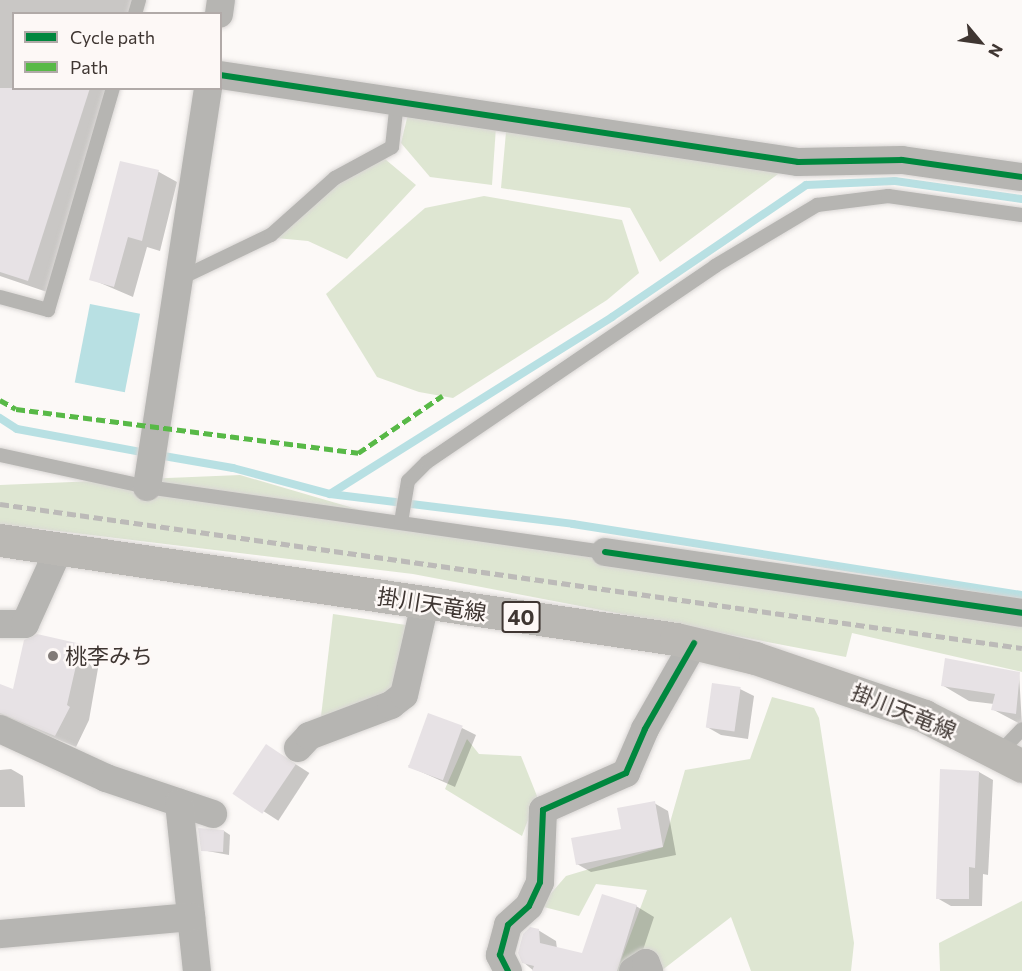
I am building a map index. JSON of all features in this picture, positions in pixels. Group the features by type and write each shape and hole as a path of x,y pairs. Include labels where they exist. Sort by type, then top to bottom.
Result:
{"main road":[{"name":"掛川天竜線","path":"0,540 694,643 755,658 913,712 1011,759"}],"street":[{"path":"222,75 798,162 902,160 1022,177"},
{"path":"149,477 208,90"},
{"path":"0,624 25,624 58,549"},
{"path":"605,552 1022,613"},
{"path":"414,706 434,604"},
{"path":"298,748 309,736 391,705 404,695 434,604"},
{"path":"508,971 500,955 508,925 529,906 540,882 543,810 626,773 645,729 694,643"},
{"path":"0,729 106,778 213,813"},
{"path":"179,803 197,971"},
{"path":"0,934 191,917"},
{"path":"633,971 646,963 649,971"}],"lane":[{"path":"0,297 48,310 112,90"},
{"path":"179,279 271,234 335,178 392,147 397,102"},
{"path":"402,516 407,487 427,462 715,266 817,205 888,196 1022,214"},
{"path":"0,455 402,516 605,552"},
{"path":"1011,759 1022,729"}],"green space":[{"path":"408,114 496,127 492,185 430,177 401,143"},
{"path":"506,132 786,168 660,262 630,208 501,188"},
{"path":"379,154 416,185 347,259 308,241 276,238 335,178"},
{"path":"484,196 622,220 639,273 607,300 453,398 419,392 377,377 326,294 425,208"},
{"path":"240,475 401,522 610,561 1022,621 1022,672 852,633 846,657 413,574 0,524 0,485"},
{"path":"333,614 426,628 404,687 320,725"},
{"path":"772,697 814,708 819,718 854,943 851,971 751,971 731,917 661,971 617,971 647,890 596,884 579,916 540,906 566,876 663,847 685,770 750,759"},
{"path":"467,739 479,754 521,756 537,796 522,836 445,789"},
{"path":"1022,901 1022,971 940,971 939,943"}],"water":[{"path":"90,304 140,314 125,392 75,383"}],"building":[{"path":"0,88 89,90 28,281 0,272"},
{"path":"120,161 159,170 142,241 128,237 114,287 89,280"},
{"path":"37,634 81,644 67,705 70,707 55,736 0,713 0,684 13,689 24,640"},
{"path":"945,658 1020,672 1016,714 991,710 995,694 941,686"},
{"path":"712,683 741,687 734,732 706,728"},
{"path":"428,713 463,726 443,780 408,768"},
{"path":"266,744 296,764 262,814 232,794"},
{"path":"940,769 979,771 975,868 969,867 969,899 936,899"},
{"path":"655,801 663,847 576,865 571,838 621,829 617,808"},
{"path":"198,828 224,830 223,852 201,851"},
{"path":"602,894 637,905 617,971 532,971 534,966 522,963 518,953 523,934 530,927 539,929 540,943 582,953"}],"waterway":[{"path":"330,494 612,317 806,185 895,181 1022,199"},
{"path":"0,418 17,429 146,453"},
{"path":"158,455 233,468 330,494 573,524 1021,595"}],"railway":[{"path":"0,504 1022,648"}],"marked path":[{"path":"0,400 16,409 358,453 442,396"}],"cycle path":[{"path":"222,75 798,162 902,160 1022,177"},
{"path":"605,552 1022,613"},
{"path":"508,971 500,955 508,925 529,906 540,882 543,810 626,773 645,729 694,643"}],"place":[{"name":"桃李みち","path":"53,656"}]}
